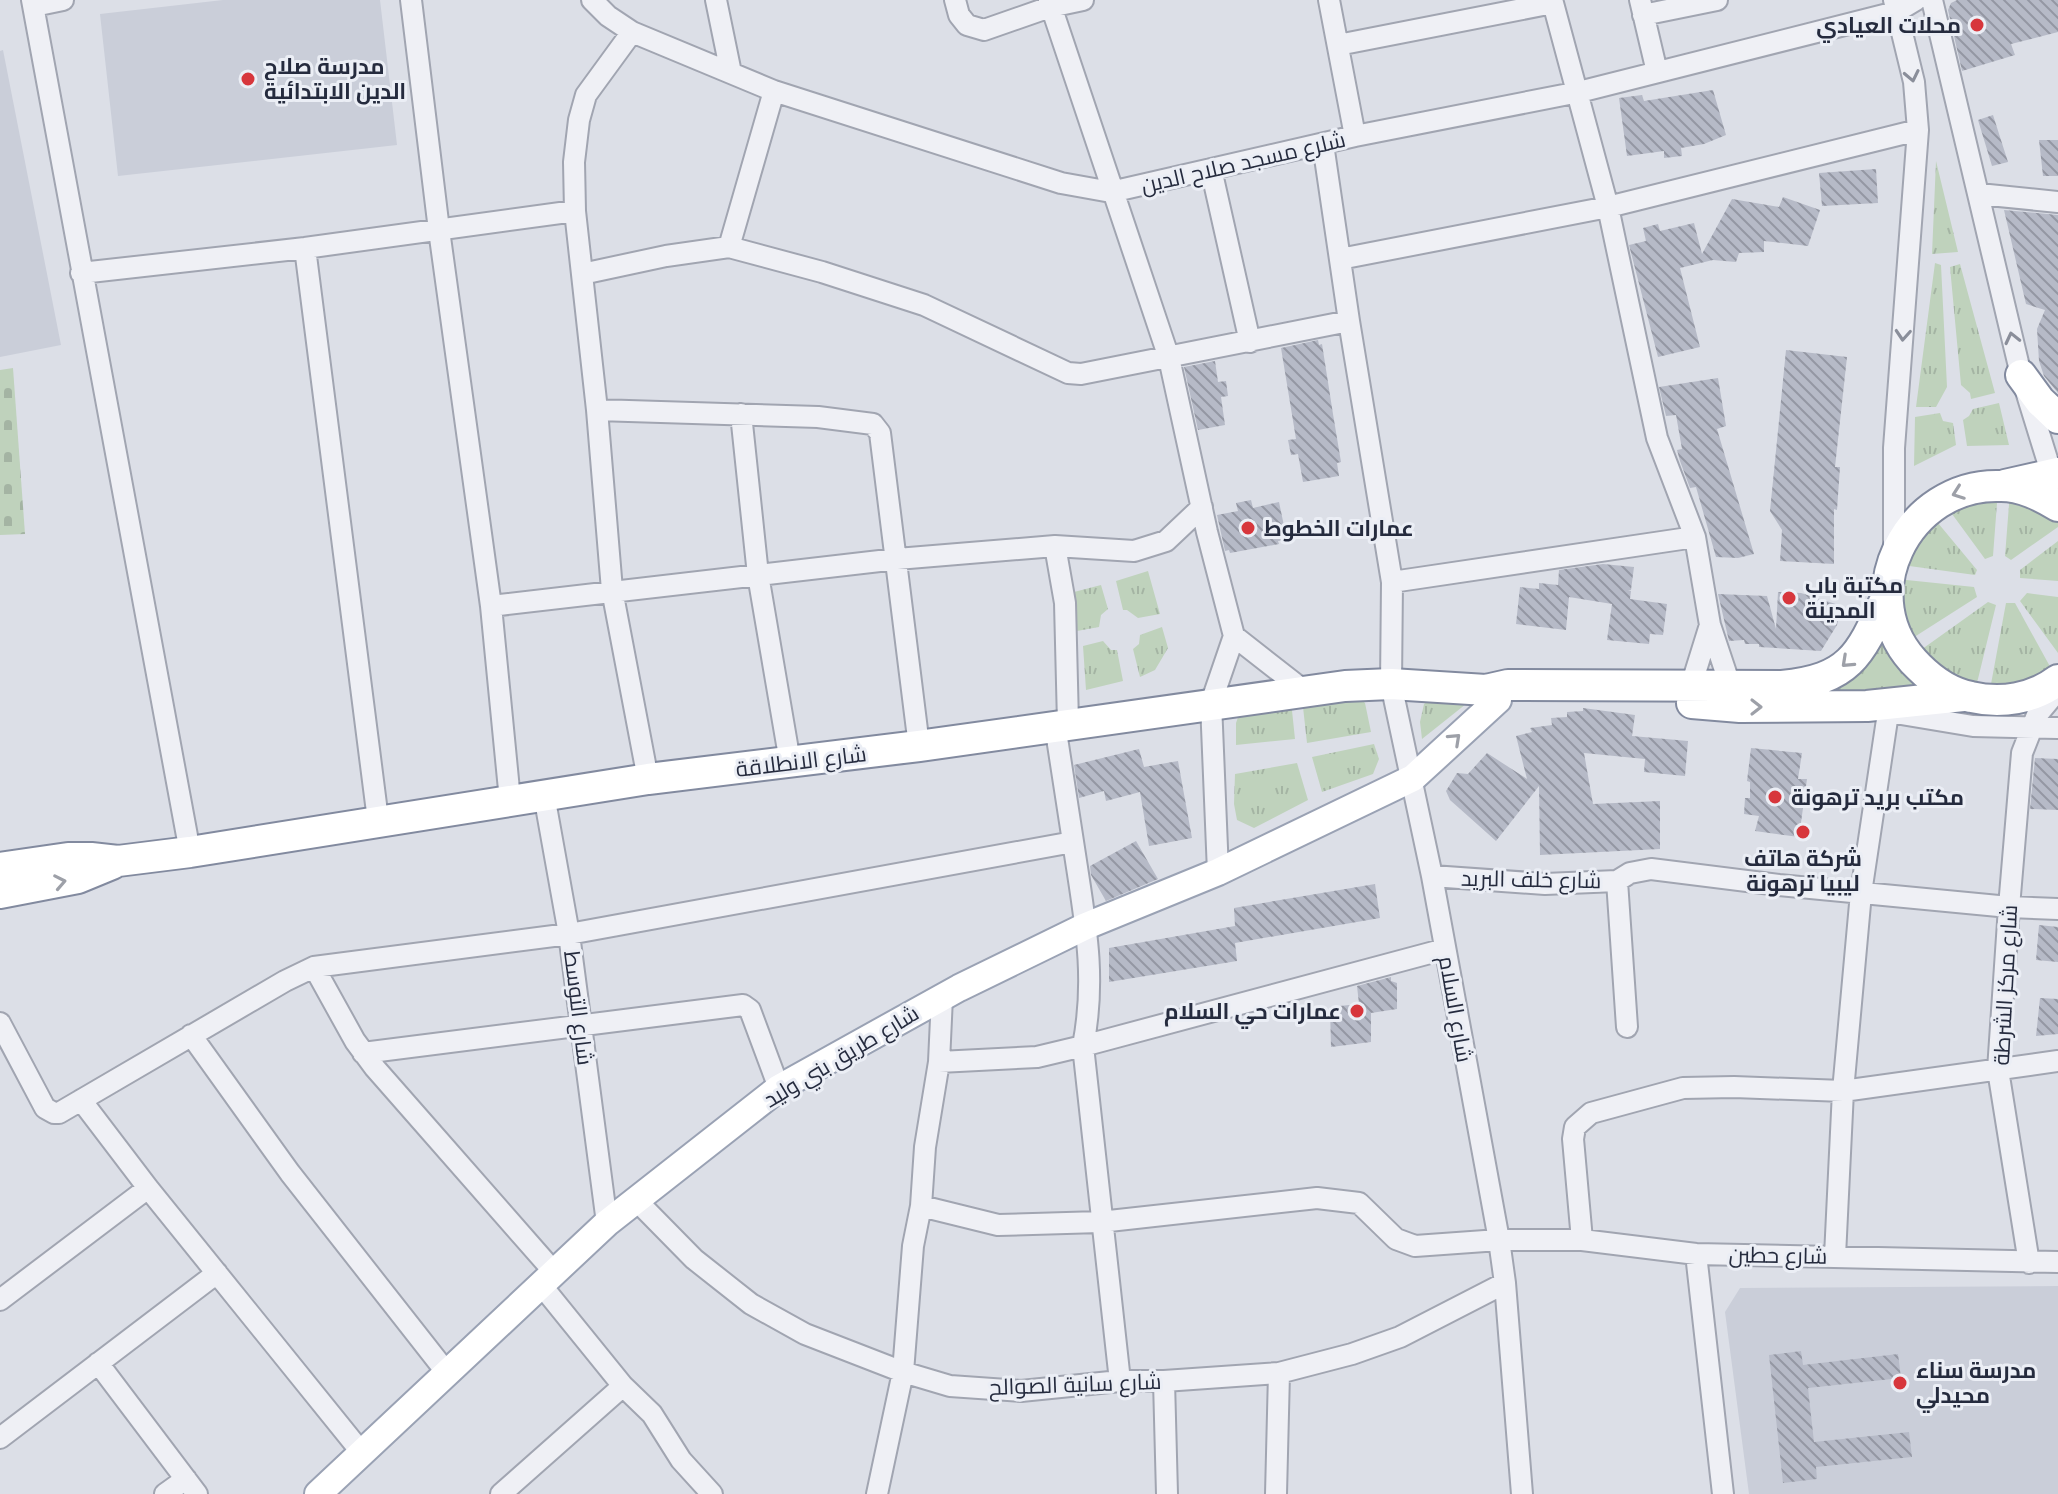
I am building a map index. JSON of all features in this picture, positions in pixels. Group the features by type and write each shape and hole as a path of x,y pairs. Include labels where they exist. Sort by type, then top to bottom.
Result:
{"highway":[{"path":"2021,375 2040,401 2058,418"},
{"path":"1492,695 1508,685 1782,686 1811,683 1830,676 1847,664 1864,645 1887,596 1894,556 1907,531 1925,511 1949,496 1975,487 2056,480"},
{"path":"2003,485 2036,493 2058,506"},
{"path":"1887,596 1893,629 1909,658 1933,681 1963,696"},
{"name":"شارع الانطلاقة","path":"118,861 648,779 919,746 1303,690 1391,684 1492,695"},
{"path":"1492,695 1518,703 1643,700 1740,707 1878,710 1963,696 2037,701"},
{"path":"0,868 79,858 118,861"},
{"path":"0,893 78,878 118,861"}],"main road":[{"name":"شارع طريق بني وليد","path":"318,1494 607,1223 779,1088 942,997 1086,926 1218,872 1413,778 1492,695"}],"street":[{"path":"63,0 33,3 190,852"},
{"path":"411,0 491,606 510,800"},
{"name":"شلرع مسجد صلاح الدين","path":"592,0 608,16 632,32 774,91 1061,183 1111,192 1355,136 1579,92 1916,0"},
{"path":"716,0 731,73"},
{"path":"955,0 959,15 967,25 984,30 1050,4 1083,0"},
{"path":"1329,0 1355,136"},
{"path":"1657,72 1642,8 1717,0"},
{"path":"1932,0 2021,375 2056,480"},
{"path":"1338,45 1552,1 1608,207 1657,438 1695,537 1710,625 1730,685"},
{"path":"1050,4 1169,358 1234,636 1211,703 1218,872"},
{"path":"1894,556 1894,448 1918,130 1914,82 1895,6"},
{"path":"632,32 586,95 579,120 574,162 575,211 597,410 612,590 648,779"},
{"path":"729,247 774,91"},
{"path":"1340,259 1608,207 1918,130"},
{"name":"شارع السلام","path":"1323,144 1392,582 1391,684 1413,778 1499,1240 1522,1494"},
{"path":"1211,169 1250,342"},
{"path":"1979,194 2058,202"},
{"path":"81,273 305,248 575,211"},
{"path":"582,274 666,256 729,247 822,272 924,305 1068,373 1081,374 1349,321"},
{"path":"305,248 378,820"},
{"path":"597,410 818,417 873,424 880,433 919,746"},
{"path":"741,414 758,575 790,762"},
{"path":"491,606 897,559 1055,546 1134,551 1166,541 1202,507"},
{"path":"1392,582 1695,537"},
{"path":"1055,546 1065,603 1062,724 1091,981 1083,1046 1100,1222 1120,1381"},
{"path":"1691,686 1710,625"},
{"path":"1234,636 1303,690"},
{"path":"1835,1256 1843,1091 1878,710 1973,726 2037,701"},
{"path":"2037,701 2031,728 2058,728"},
{"path":"2022,753 2037,701"},
{"name":"شارع مركز الشرطة","path":"2029,1263 1998,1070 2022,753 2031,728"},
{"name":"شارع التوسط","path":"544,795 569,934 607,1223"},
{"path":"0,1023 45,1108 59,1113 314,967 569,934 1073,842"},
{"name":"شارع خلف البريد","path":"1432,876 1545,884 1617,881 1630,873 1651,869 1861,893 2058,909"},
{"path":"1617,881 1627,1027"},
{"path":"939,1062 1037,1057 1445,949"},
{"path":"314,967 363,1053 548,1280 623,1386 652,1414 681,1460 712,1494"},
{"path":"877,1494 903,1372 913,1246 939,1062 942,997"},
{"path":"363,1053 743,1005 750,1010 779,1088"},
{"path":"191,1035 290,1173 447,1373"},
{"path":"1582,1240 1573,1139 1575,1127 1591,1113 1683,1088 1843,1091 2058,1061"},
{"path":"81,1100 362,1453"},
{"path":"0,1300 148,1188"},
{"name":"شارع حطين","path":"921,1206 998,1225 1100,1222 1317,1198 1359,1203 1396,1239 1415,1246 1499,1240 1582,1240 1696,1254 2058,1262"},
{"name":"شارع سانية الصوالح","path":"636,1200 694,1259 751,1304 805,1334 903,1372 950,1386 1021,1391 1120,1381 1279,1373 1352,1354 1400,1337 1505,1283"},
{"path":"1696,1254 1723,1494"},
{"path":"0,1438 217,1273"},
{"path":"98,1363 191,1487 165,1494"},
{"path":"1276,1494 1279,1373"},
{"path":"1164,1381 1167,1494"},
{"path":"502,1494 623,1386"}],"shaded area":[{"name":"مدرسة صلاح الدين الابتدائية","path":"223,0 380,0 397,145 118,176 100,14"},
{"path":"3,50 61,345 0,357 0,51"},
{"path":"2058,1286 2058,1494 1749,1494 1725,1312 1740,1288"}],"green space":[{"path":"1936,161 1958,252 1932,254"},
{"path":"1935,263 1941,265 1947,387 1936,407 1916,407"},
{"path":"1960,264 1995,393 1971,399 1970,393 1961,385 1950,267"},
{"path":"13,368 25,534 0,535 0,370"},
{"path":"1999,403 2009,445 1967,446 1963,420 1973,409"},
{"path":"1940,413 1943,421 1953,423 1956,445 1914,466 1915,417"},
{"path":"1998,490 1993,556 1985,559 1944,503"},
{"path":"2010,492 2058,517 2058,527 2011,560 2005,556"},
{"path":"1933,517 1977,570 1975,575 1902,565"},
{"path":"2058,541 2058,581 2020,578 2020,570"},
{"path":"1148,571 1160,614 1138,618 1123,610 1116,581"},
{"path":"1897,579 1974,587 1977,597 1908,641"},
{"path":"1101,585 1108,609 1101,615 1099,627 1077,631 1074,592"},
{"path":"2027,593 2058,597 2058,653 2020,601"},
{"path":"1988,602 1996,605 1977,683 1948,673 1918,652"},
{"path":"2006,603 2015,603 2053,672 2008,685 1991,684"},
{"path":"1162,627 1168,648 1155,670 1140,677 1133,649 1139,644 1140,635"},
{"path":"1103,641 1111,650 1117,650 1123,681 1086,690 1083,646"},
{"path":"1881,643 1899,667 1923,689 1833,693 1865,668"},
{"path":"1435,696 1471,700 1422,739 1420,722 1424,704"},
{"path":"1302,698 1360,698 1365,703 1371,732 1307,743"},
{"path":"1291,701 1295,739 1236,745 1236,723 1242,706"},
{"path":"1374,744 1379,759 1373,774 1322,792 1312,757"},
{"path":"1297,763 1308,800 1254,828 1237,820 1235,774"}],"building":[{"path":"1957,0 2058,0 2058,32 2011,44 2015,55 1962,71 1948,10 1951,3"},
{"path":"1713,90 1726,135 1704,144 1681,148 1682,156 1664,158 1664,151 1627,156 1619,98 1642,95 1644,101"},
{"path":"1993,115 2008,162 1992,166 1978,120"},
{"path":"2039,140 2058,140 2058,176 2043,176"},
{"path":"1876,169 1878,203 1822,206 1819,173"},
{"path":"1783,197 1820,210 1808,246 1764,241 1764,252 1739,253 1736,262 1713,260 1680,268 1700,347 1658,357 1629,245 1646,241 1643,228 1658,224 1660,231 1694,223 1702,254 1732,199 1779,207"},
{"path":"2004,210 2058,215 2058,393 2044,376 2039,361 2037,329 2045,310 2026,304"},
{"path":"1318,340 1319,345 1322,344 1341,462 1337,463 1339,476 1303,482 1298,454 1291,455 1288,440 1296,439 1281,348"},
{"path":"1786,350 1847,357 1835,467 1840,467 1837,510 1834,509 1834,564 1780,561 1782,530 1770,511"},
{"path":"1215,361 1218,382 1226,381 1228,396 1221,397 1225,425 1198,430 1184,367"},
{"path":"1718,378 1726,426 1717,429 1754,554 1738,558 1716,557 1696,487 1690,488 1680,461 1677,450 1682,449 1676,415 1666,416 1659,387"},
{"name":"عمارات الخطوط","path":"1251,500 1253,508 1279,502 1287,540 1230,553 1229,550 1225,551 1217,515 1238,511 1236,503"},
{"path":"1603,564 1634,567 1631,590 1628,591 1631,591 1630,599 1667,604 1663,635 1650,634 1649,644 1607,640 1612,604 1569,597 1566,630 1516,624 1520,587 1539,589 1539,583 1558,585 1559,570"},
{"path":"1778,592 1801,593 1842,606 1837,625 1821,651 1759,647 1759,644 1745,644 1744,640 1729,641 1718,594 1767,596 1776,629"},
{"path":"1583,708 1635,715 1632,736 1688,741 1685,776 1644,772 1645,759 1584,753 1593,804 1660,801 1660,849 1540,855 1539,786 1496,841 1450,800 1446,791 1457,773 1468,774 1487,753 1527,779 1516,736 1532,732 1530,728 1552,725 1551,718 1567,717 1567,712 1583,711"},
{"name":"مكتب بريد ترهونة","path":"1751,748 1802,753 1798,779 1807,779 1799,837 1755,831 1759,816 1744,814 1745,798 1750,798 1750,782 1747,781"},
{"path":"1139,749 1144,767 1178,761 1192,838 1149,846 1140,792 1106,801 1104,791 1079,798 1074,765"},
{"path":"2035,758 2058,759 2058,810 2030,809"},
{"path":"1136,841 1158,879 1106,901 1091,875 1090,866"},
{"path":"1375,884 1380,918 1235,943 1237,961 1109,982 1109,948 1235,926 1234,908"},
{"path":"2039,925 2058,927 2058,962 2036,960"},
{"name":"عمارات حي السلام","path":"1391,977 1391,981 1397,983 1397,1009 1371,1013 1371,1042 1331,1047 1330,1007 1359,1004 1357,986"},
{"path":"2040,998 2058,999 2058,1034 2036,1036"},
{"path":"1801,1351 1803,1365 1898,1354 1901,1378 1808,1388 1814,1442 1909,1432 1912,1457 1816,1467 1817,1479 1783,1483 1769,1355"}],"place":[{"name":"محلات العيادي","path":"1977,25"},
{"name":"مدرسة صلاح الدين الابتدائية","path":"248,79"},
{"name":"عمارات الخطوط","path":"1248,528"},
{"name":"مكتبة باب المدينة","path":"1789,598"},
{"name":"مكتب بريد ترهونة","path":"1775,797"},
{"name":"شركة هاتف ليبيا ترهونة","path":"1803,832"},
{"name":"عمارات حي السلام","path":"1357,1011"},
{"name":"مدرسة سناء محيدلي","path":"1900,1383"}]}
